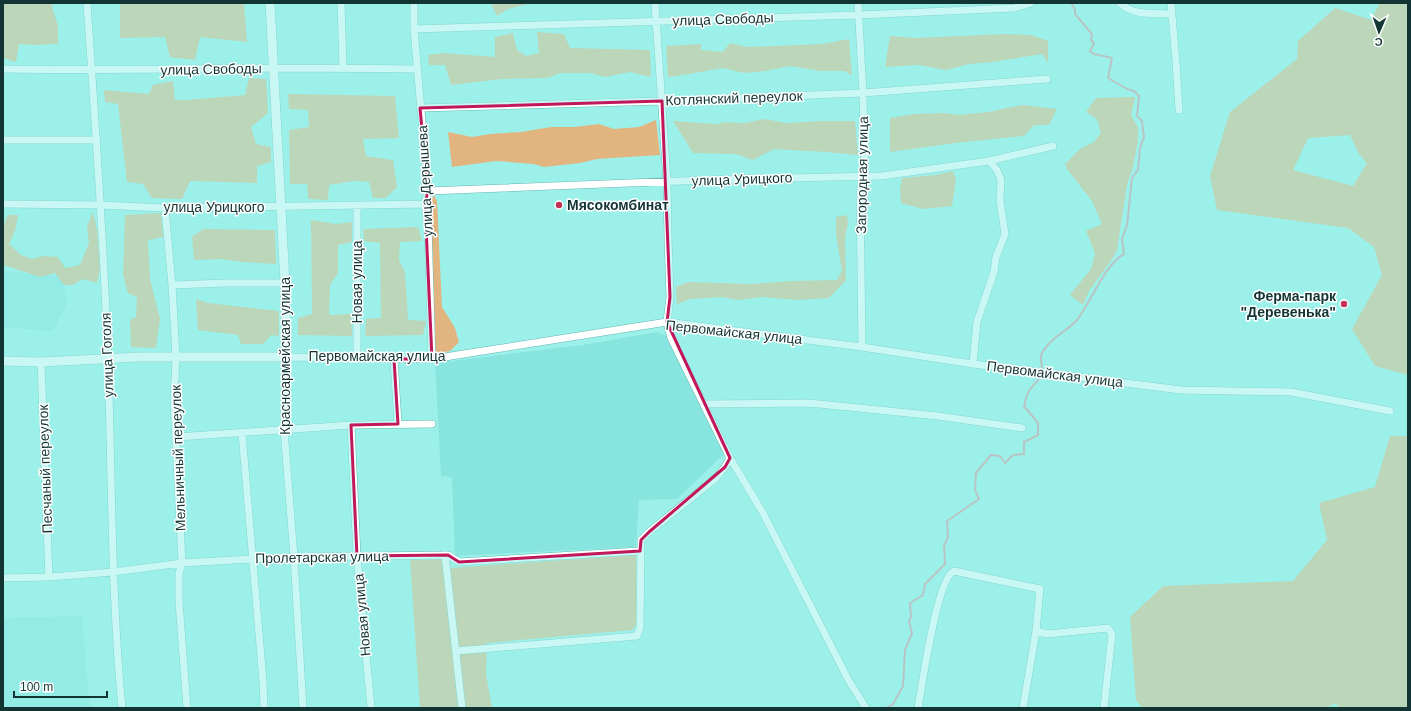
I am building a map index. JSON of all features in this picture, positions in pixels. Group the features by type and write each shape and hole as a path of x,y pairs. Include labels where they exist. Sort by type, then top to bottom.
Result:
{"main road":[{"name":"Красноармейская улица","path":"270,3 275,68 287,357"},
{"name":"Первомайская улица","path":"3,361 41,362 108,360 139,357 287,357"}],"street":[{"name":"улица Гоголя","path":"87,3 97,140 108,360 113,572 122,708"},
{"path":"341,3 343,67"},
{"name":"улица Дерышева","path":"414,3 414,29 421,92 420,108 428,191 425,204 428,226 432,359"},
{"path":"655,3 667,181 670,297 666,322 671,338 730,458 763,513 849,681 866,708"},
{"name":"Загородная улица","path":"858,3 863,93 865,176 860,191 862,347"},
{"name":"улица Свободы","path":"414,29 859,15 1014,8 1031,3"},
{"path":"1120,3 1124,7 1143,13 1171,14"},
{"path":"1171,3 1178,110"},
{"name":"улица Свободы","path":"3,69 91,70 343,67 418,69"},
{"name":"Котлянский переулок","path":"420,108 863,93 1047,79"},
{"path":"3,140 97,140"},
{"name":"улица Урицкого","path":"428,191 667,181 881,176 989,161 1053,146"},
{"path":"972,364 977,322 994,272 996,257 1005,234 1000,201 1001,180 997,170 989,161"},
{"name":"улица Урицкого","path":"3,204 100,205 165,208 425,204"},
{"name":"Новая улица","path":"357,206 357,358"},
{"name":"Мельничный переулок","path":"165,208 172,285 176,357 174,402 177,437 182,563 179,574 179,602 187,708"},
{"path":"172,285 285,283"},
{"name":"Первомайская улица","path":"287,357 432,359 666,322 862,347 972,364 1181,390 1291,392 1390,411"},
{"name":"Красноармейская улица","path":"287,357 284,429 294,557 303,708"},
{"path":"394,359 398,424"},
{"name":"Песчаный переулок","path":"41,362 49,577"},
{"path":"704,404 809,403 938,416 1022,428"},
{"path":"177,437 350,425 432,424"},
{"name":"Новая улица","path":"350,425 357,556 371,708"},
{"path":"242,433 264,708"},
{"path":"456,651 637,636 640,628 641,540 716,478 730,458"},
{"name":"Пролетарская улица","path":"3,578 49,577 113,572 182,563 294,557 448,555 459,562 640,551"},
{"path":"445,555 462,708"},
{"path":"918,708 936,613 947,580 954,571 1040,589 1036,631 1023,708"},
{"path":"1036,631 1047,634 1108,628 1112,634 1104,708"}],"highlighted area":[{"path":"662,101 670,297 667,322 730,458 725,467 641,540 640,551 459,562 448,555 357,556 351,425 398,424 394,359 432,359 425,204 428,191 420,108"}],"shaded area":[{"path":"3,3 53,3 52,7 58,26 58,44 19,44 16,62 3,58"},
{"path":"120,3 244,3 247,42 200,37 195,60 170,57 165,37 120,38"},
{"path":"491,3 532,3 508,9 497,16"},
{"path":"1380,3 1408,3 1408,375 1375,366 1352,329 1382,275 1374,247 1348,228 1217,210 1210,176 1230,112 1297,59 1298,41 1335,8 1371,20","holes":["1350,135 1359,154 1367,163 1353,186 1293,170 1308,138"]},
{"path":"537,32 564,34 570,48 650,50 651,77 630,72 605,77 591,73 560,73 548,78 502,79 451,85 445,65 429,65 428,55 443,53 495,57 495,37 513,33 517,50 526,56 539,53"},
{"path":"1004,34 1031,35 1048,41 1048,63 1042,54 993,62 969,64 946,70 919,65 885,67 890,36 916,38"},
{"path":"849,39 852,76 845,71 821,71 789,66 766,71 744,73 723,68 668,77 666,46 701,44 701,50 723,52 730,43 748,47 822,44"},
{"path":"249,78 266,79 268,113 251,127 256,144 271,147 271,162 257,166 257,183 190,181 182,199 152,198 143,184 127,182 118,104 105,102 104,90 149,94 153,85 173,81 175,100 187,100 245,95"},
{"path":"288,94 395,96 399,138 363,139 366,156 393,160 397,187 386,198 373,198 369,182 354,181 329,185 328,200 308,199 307,184 290,184 289,130 309,127 308,110 289,109"},
{"path":"1135,97 1131,116 1138,127 1138,141 1133,167 1127,185 1117,250 1089,291 1083,305 1070,295 1091,269 1095,253 1086,231 1102,224 1092,201 1067,169 1065,164 1080,149 1094,142 1101,133 1097,119 1086,112 1096,98"},
{"path":"1022,105 1057,109 1049,125 1034,125 1024,136 955,143 890,152 890,118 914,114 943,113 959,115 988,112"},
{"path":"765,119 785,123 855,121 858,155 774,149 753,160 736,154 693,153 673,121 717,124 725,122 744,123"},
{"path":"656,120 660,155 597,159 580,163 544,167 534,164 496,161 452,167 448,132 472,137 551,127 575,127 599,124 614,129 639,127"},
{"path":"953,171 956,180 952,206 923,209 901,203 900,189 902,178 936,175"},
{"path":"434,195 437,201 442,307 455,328 459,342 450,351 435,354 432,243 429,204"},
{"path":"93,212 97,230 100,269 97,283 82,279 73,285 64,285 55,273 40,277 4,265 3,227 8,215 18,215 15,231 9,244 21,255 32,259 44,256 58,257 65,268 80,265 89,243 87,227"},
{"path":"161,213 163,237 148,240 150,279 160,319 156,348 131,347 130,320 136,317 137,297 128,293 123,275 125,215"},
{"path":"847,215 848,224 845,237 846,280 829,298 798,300 762,297 738,300 722,297 690,299 677,304 676,287 688,282 752,284 837,280 842,271 836,234 836,217"},
{"path":"311,220 336,224 352,222 352,242 338,245 338,273 330,285 329,315 351,314 352,336 298,335 298,318 312,314"},
{"path":"418,227 422,241 400,242 399,260 405,272 408,320 426,321 423,335 365,336 366,319 381,318 380,243 364,241 363,229"},
{"path":"203,229 275,230 276,264 221,259 194,260 192,237"},
{"path":"3,271 63,276 67,303 53,331 3,327"},
{"path":"196,299 208,303 279,311 279,336 271,335 263,344 241,344 238,335 198,330"},
{"path":"657,332 666,336 669,340 724,451 724,454 677,499 639,500 636,547 455,556 452,477 441,476 435,363 583,345"},
{"path":"1390,436 1408,436 1408,708 1340,708 1335,703 1327,708 1143,708 1136,700 1130,617 1163,586 1293,581 1327,540 1319,503 1375,487"},
{"path":"636,555 637,624 632,630 487,643 486,674 492,708 420,708 410,560 448,559 450,568"},
{"path":"82,616 90,708 3,708 3,618"}],"waterway":[{"path":"886,708 893,704 903,686 905,650 912,633 909,621 911,617 910,603 923,595 925,584 945,564 944,546 948,537 947,521 979,499 975,490 976,473 991,455 1000,456 1005,463 1013,455 1024,454 1024,442 1038,435 1038,423 1024,406 1028,393 1041,374 1042,353 1049,343 1077,320 1104,275 1117,259 1124,254 1122,239 1127,225 1132,178 1138,170 1140,148 1144,137 1142,121 1137,116 1139,96 1134,91 1127,89 1108,78 1112,58 1094,54 1090,51 1094,43 1091,40 1092,34 1075,14 1075,9 1071,3"}],"place":[{"name":"Мясокомбинат","path":"559,205"},
{"name":"Ферма-парк \"Деревенька\"","path":"1344,304"}]}
